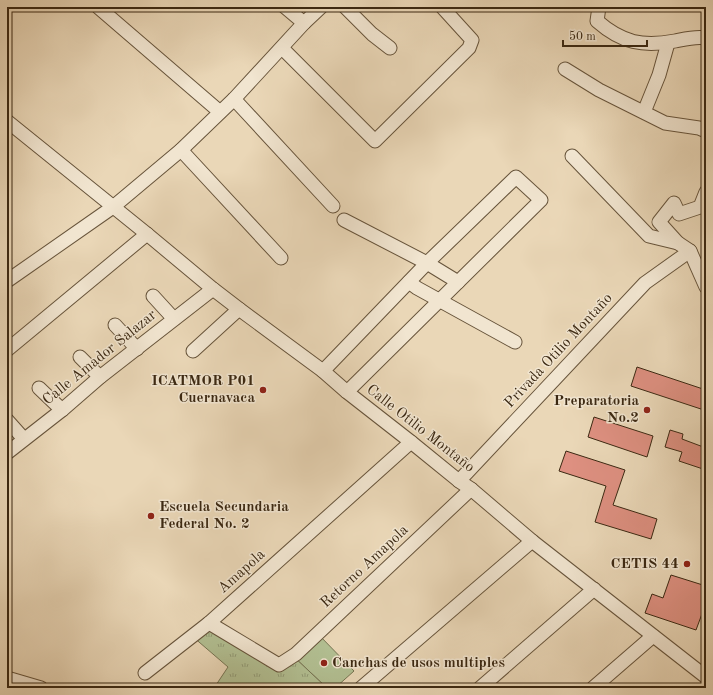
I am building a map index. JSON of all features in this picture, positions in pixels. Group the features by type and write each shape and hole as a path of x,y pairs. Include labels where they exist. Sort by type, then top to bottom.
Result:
{"street":[{"path":"98,7 220,112"},
{"path":"285,7 304,24"},
{"path":"8,278 114,207 181,150 234,99 321,7"},
{"path":"345,7 372,34 390,48"},
{"path":"282,48 375,141 469,48 472,40 442,7"},
{"path":"599,7 597,21 606,29 635,42 651,44 668,43 700,36 706,38"},
{"path":"644,112 659,75 668,43"},
{"path":"565,69 599,90 665,123 699,128 706,131"},
{"path":"234,99 333,206"},
{"name":"Calle Otilio Montaño","path":"7,121 238,309 323,370 347,392 471,489 532,541 706,677"},
{"path":"181,150 281,258"},
{"path":"572,156 649,236 678,242"},
{"path":"323,370 427,263 516,177 541,200 347,392"},
{"path":"706,192 700,207 679,214 674,203 659,222 678,242 690,251 706,287"},
{"path":"344,220 427,263 458,282"},
{"path":"7,350 147,234"},
{"name":"Privada Otilio Montaño","path":"459,481 645,283 690,251"},
{"path":"409,282 417,288 515,342"},
{"name":"Calle Amador Salazar","path":"7,453 62,410 100,377 213,289"},
{"path":"153,296 174,319"},
{"path":"193,352 238,309"},
{"path":"115,325 137,349"},
{"path":"80,357 100,377"},
{"path":"39,388 62,410"},
{"path":"7,420 24,439"},
{"name":"Amapola","path":"145,673 209,623 411,442"},
{"name":"Retorno Amapola","path":"209,623 279,665 296,654 471,489"},
{"path":"361,688 532,541"},
{"path":"480,688 594,589"},
{"path":"593,688 653,636"},
{"path":"7,678 41,688"}],"green space":[{"path":"209,623 279,665 293,656 327,688 214,688 228,667 192,636"},
{"name":"Canchas de usos multiples","path":"318,634 354,671 335,688 327,688 293,656"}],"building":[{"path":"637,367 706,390 706,404 704,410 631,386"},
{"path":"594,417 653,436 647,457 588,437"},
{"path":"670,430 683,434 682,439 706,448 706,470 679,461 682,452 665,447"},
{"path":"566,451 625,470 613,505 657,519 651,539 595,522 606,486 559,471"},
{"path":"671,575 706,586 706,603 696,630 645,613 652,594 663,598"}],"place":[{"name":"ICATMOR P01 Cuernavaca","path":"263,390"},
{"name":"Preparatoria No.2","path":"647,410"},
{"name":"Escuela Secundaria Federal No. 2","path":"151,516"},
{"name":"CETIS 44","path":"687,564"},
{"name":"Canchas de usos multiples","path":"324,663"}]}
